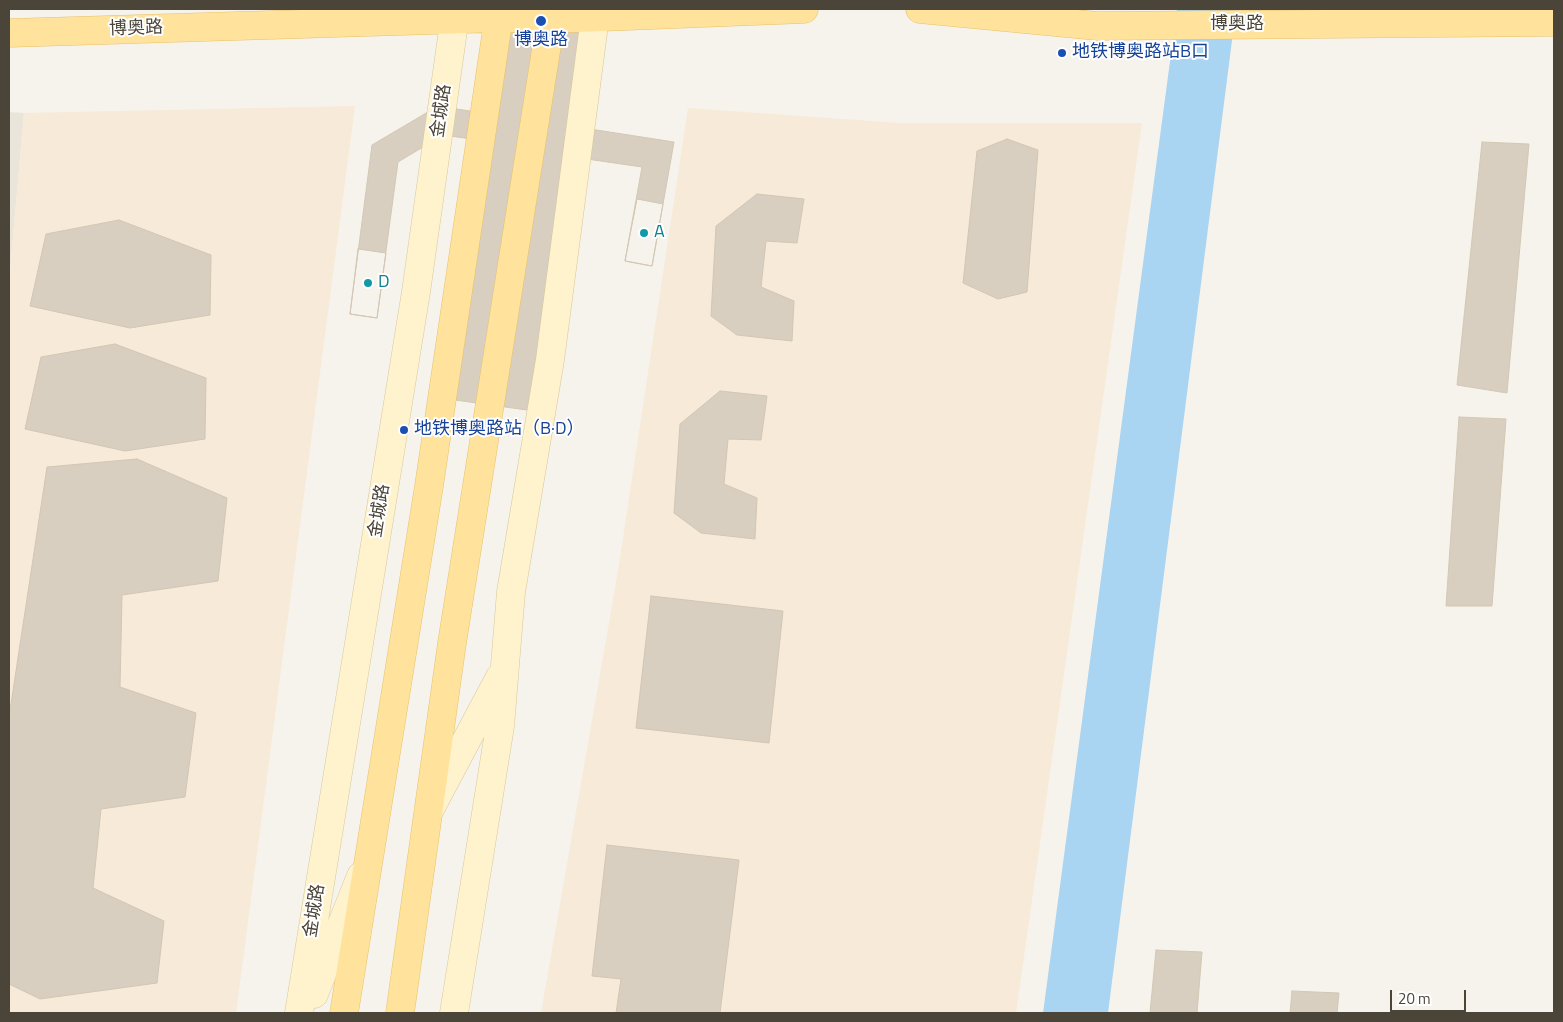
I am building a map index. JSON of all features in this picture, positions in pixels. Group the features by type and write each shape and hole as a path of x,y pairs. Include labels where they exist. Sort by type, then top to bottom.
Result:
{"main road":[{"name":"博奥路","path":"9,33 456,14 804,9"},
{"name":"博奥路","path":"920,9 1096,26 1554,22"},
{"path":"344,1013 429,486 499,13"},
{"path":"454,1013 500,726 511,592 550,360 597,13"},
{"name":"金城路","path":"299,1013 416,292 456,14"},
{"path":"400,1013 452,644 553,14"},
{"path":"428,812 504,667"},
{"path":"306,1013 370,854"}],"shaded area":[{"path":"355,106 236,1013 9,1013 9,283 24,113"},
{"path":"688,108 899,123 1142,123 1016,1013 541,1013 618,571"},
{"path":"9,112 24,113 9,282"}],"water":[{"path":"1177,9 1236,9 1108,1013 1043,1013"}],"building":[{"name":"博奥路","path":"512,9 597,9 577,127 674,142 652,266 625,261 642,167 573,157 541,412 448,399 492,142 443,135 398,162 377,318 350,314 372,145 438,106 495,115"},
{"path":"1007,139 1038,150 1027,292 998,299 963,283 977,151"},
{"path":"1482,142 1529,144 1507,393 1457,385"},
{"path":"757,194 804,199 797,243 766,241 761,287 794,301 792,341 737,335 711,316 716,226"},
{"name":"A","path":"637,199 663,204 652,266 625,261"},
{"path":"119,220 211,255 210,315 130,328 30,306 46,234"},
{"name":"D","path":"358,249 386,253 377,318 350,314"},
{"path":"115,344 206,378 205,439 125,451 25,429 41,357"},
{"path":"720,391 767,396 761,440 728,439 724,484 757,498 755,539 701,533 674,513 680,424"},
{"path":"1459,417 1506,419 1492,606 1446,606"},
{"path":"137,459 227,498 218,581 122,595 120,687 196,713 185,797 101,809 93,888 164,921 157,983 40,999 9,984 9,717 47,467"},
{"path":"651,596 783,611 769,743 636,728"},
{"path":"607,845 739,860 720,1013 616,1013 621,979 592,976"},
{"path":"1156,950 1202,952 1197,1013 1150,1013"},
{"path":"1292,991 1339,993 1337,1013 1290,1013"}],"place":[{"name":"博奥路","path":"541,21"},
{"name":"地铁博奥路站B口","path":"1062,53"},
{"name":"A","path":"644,233"},
{"name":"D","path":"368,283"},
{"name":"地铁博奥路站（B·D）","path":"404,430"}]}
